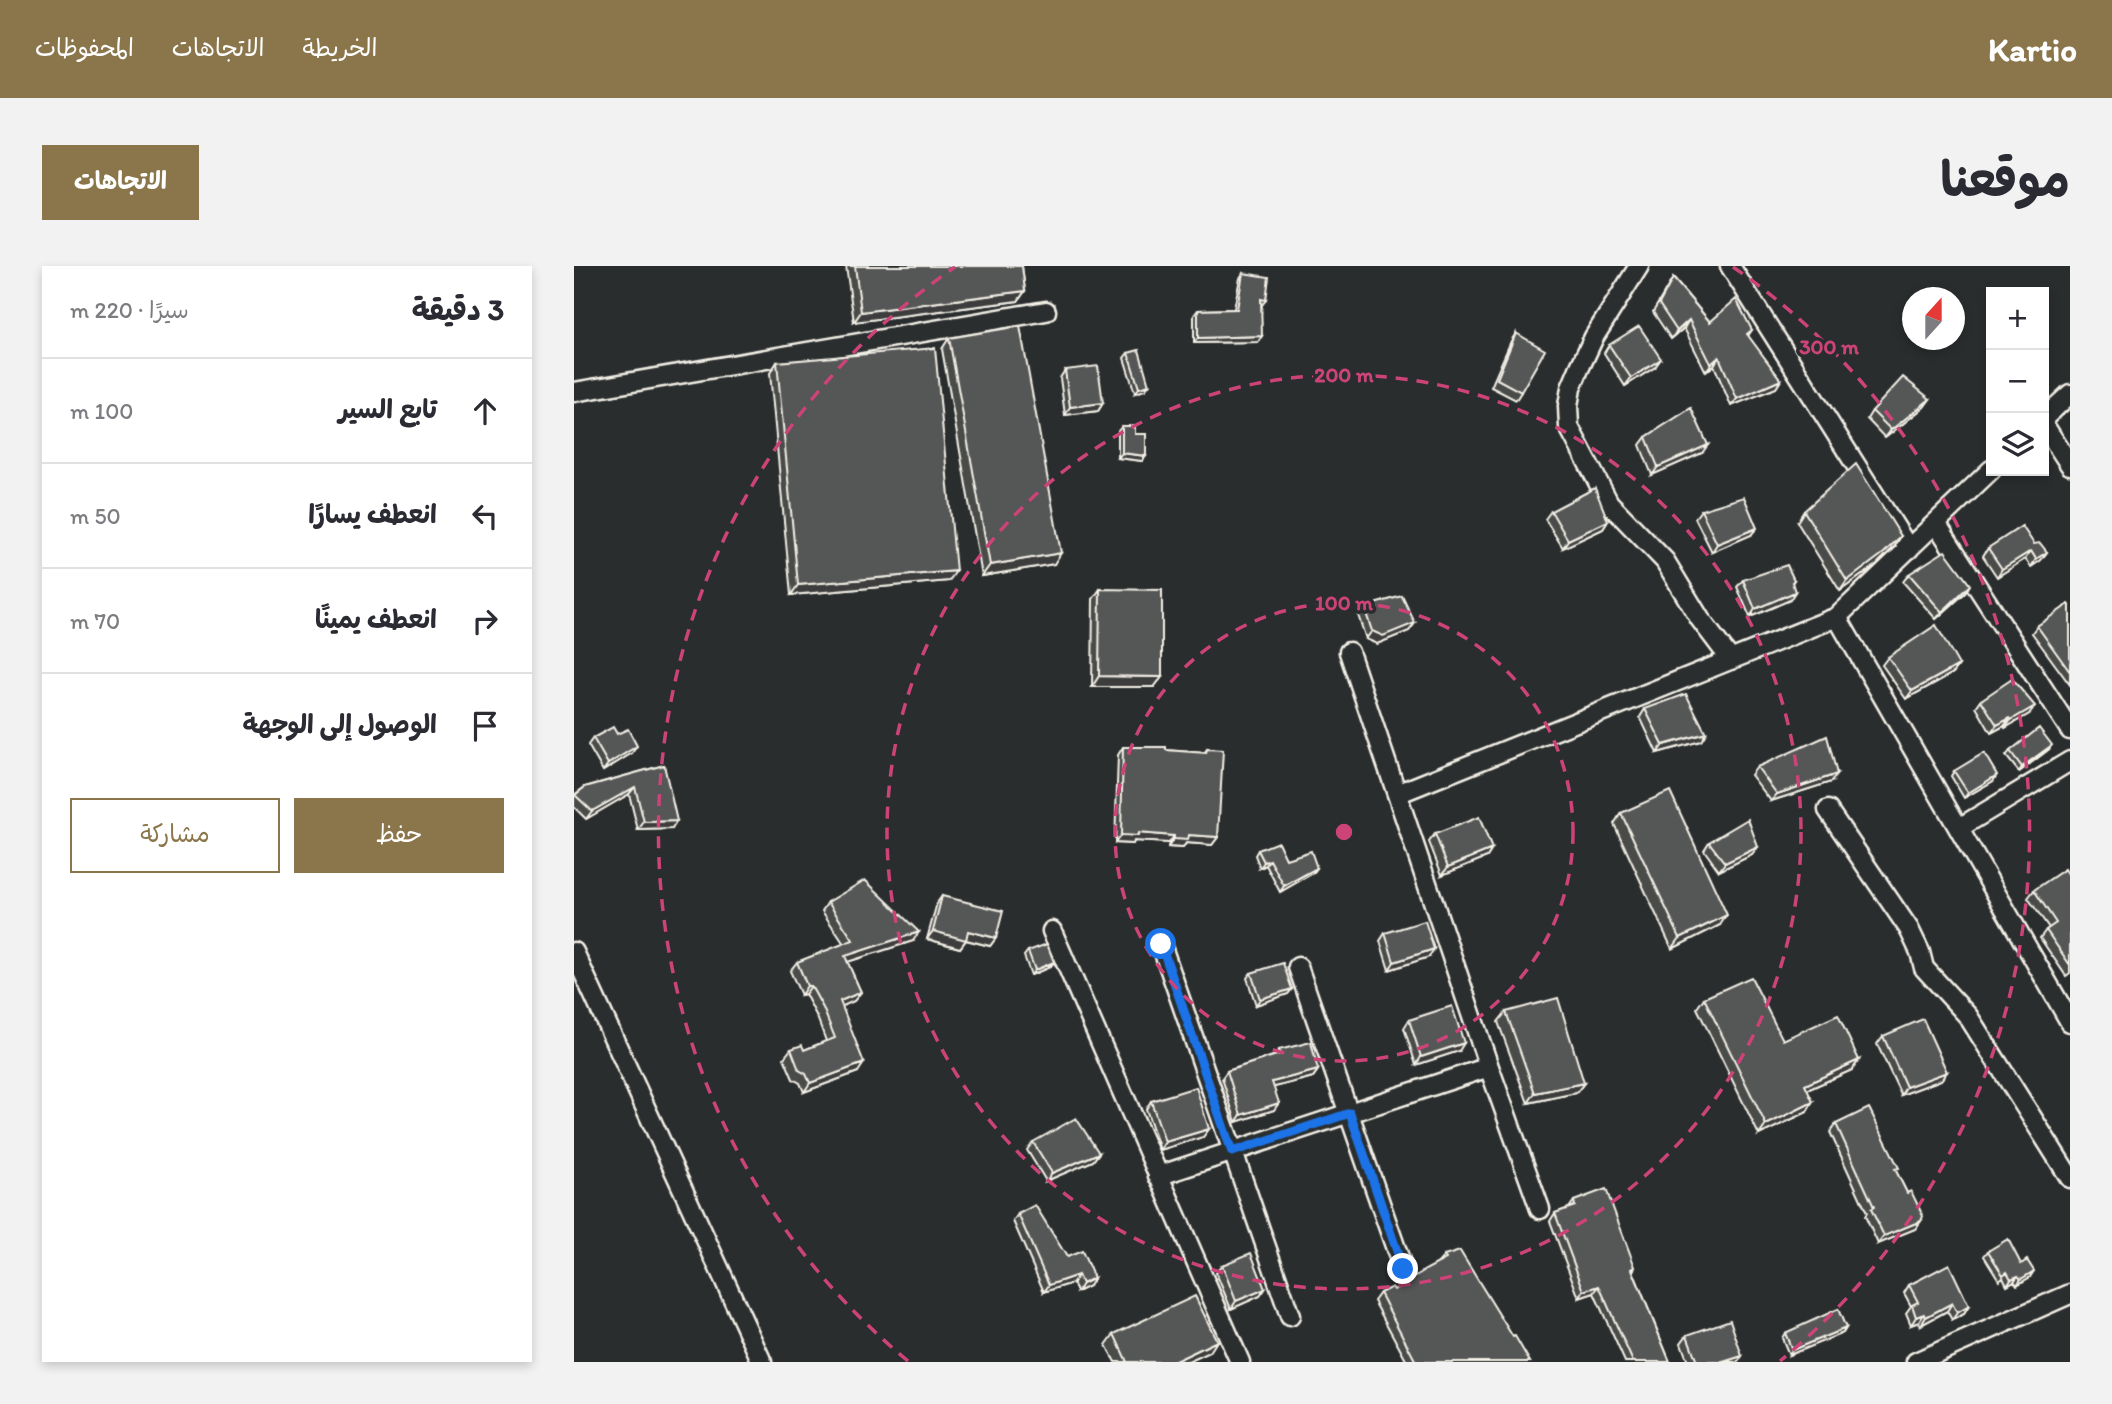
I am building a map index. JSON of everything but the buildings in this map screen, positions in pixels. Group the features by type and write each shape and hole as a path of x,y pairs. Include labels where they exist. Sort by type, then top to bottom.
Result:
{"street":[{"path":"1639,266 1594,337 1579,369 1571,388 1569,427 1609,503 1665,561 1700,619 1731,660"},
{"path":"1730,266 1909,549"},
{"path":"574,392 1046,312"},
{"path":"2049,413 2070,394"},
{"path":"2049,433 2070,465"},
{"path":"1397,794 1837,617 1986,475"},
{"path":"1937,523 2070,730"},
{"path":"1837,617 2068,1015"},
{"path":"1349,652 1489,1067 1540,1209"},
{"path":"1959,828 2070,761"},
{"path":"1828,810 1909,929 1924,968 1968,1016 2070,1178"},
{"path":"1052,931 1240,1362"},
{"path":"1161,944 1290,1316"},
{"path":"574,952 762,1362"},
{"path":"1298,967 1403,1269"},
{"path":"1158,1176 1489,1067"},
{"path":"1916,1362 2070,1294"}],"route":[{"path":"1161,944 1232,1152 1350,1113 1403,1269"}]}
